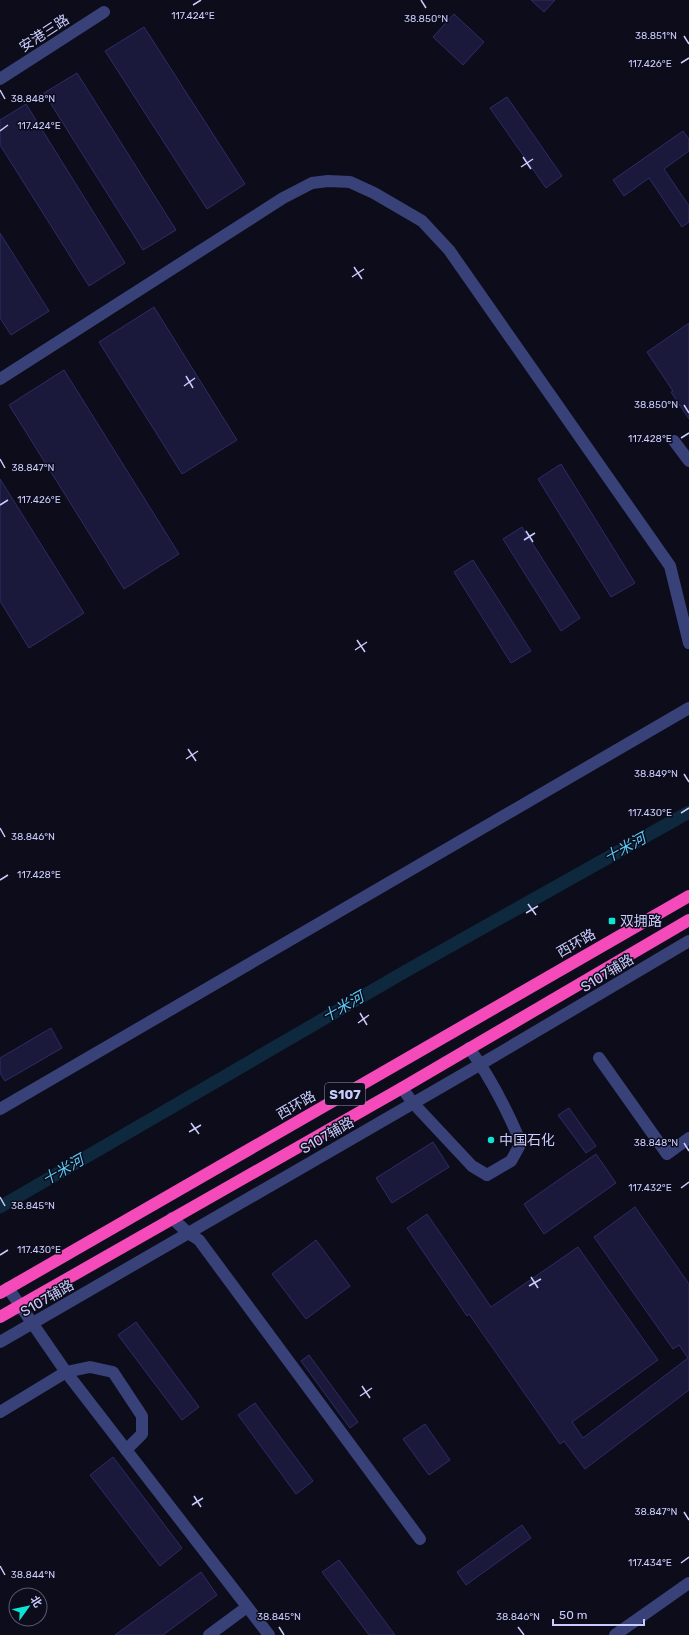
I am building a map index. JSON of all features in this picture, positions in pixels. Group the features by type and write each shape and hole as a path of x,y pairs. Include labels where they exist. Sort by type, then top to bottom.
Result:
{"highway":[{"name":"西环路","path":"4,1291 689,896"},
{"name":"S107","path":"0,1317 402,1088 689,920"}],"street":[{"name":"安港三路","path":"0,79 104,12"},
{"path":"0,379 284,198 312,183 328,181 350,182 374,193 422,221 449,250 670,566 689,643"},
{"path":"674,441 689,461"},
{"path":"0,1109 689,708"},
{"name":"S107辅路","path":"0,1342 414,1103 689,941"},
{"path":"402,1088 472,1166 487,1175 511,1161 521,1143 507,1110 481,1064 469,1048"},
{"path":"599,1058 667,1154 689,1138"},
{"path":"172,1218 188,1233 199,1240 420,1539"},
{"path":"4,1291 20,1305 66,1372 269,1635"},
{"path":"0,1412 66,1372 90,1367 113,1372 142,1416 142,1434 126,1450"},
{"path":"615,1635 689,1583"},
{"path":"209,1635 247,1607"}],"building":[{"path":"531,0 555,0 544,12"},
{"path":"454,14 484,42 463,65 433,37"},
{"path":"144,27 245,184 207,209 105,51"},
{"path":"77,73 176,230 143,250 44,93"},
{"path":"507,97 562,176 546,188 490,108"},
{"path":"26,104 125,263 89,286 0,145 0,120"},
{"path":"683,131 689,139 689,151 664,169 689,206 689,222 682,227 649,178 624,196 613,180"},
{"path":"0,233 49,311 11,335 0,318"},
{"path":"154,307 237,440 182,474 99,342"},
{"path":"689,323 689,419 671,392 673,391 647,352"},
{"path":"64,370 179,554 124,589 9,405"},
{"path":"561,464 635,583 611,597 538,479"},
{"path":"0,479 84,613 29,648 0,601"},
{"path":"522,527 580,618 561,631 503,539"},
{"path":"473,560 531,651 511,663 454,572"},
{"path":"51,1028 62,1048 5,1081 0,1073 0,1058"},
{"path":"569,1108 596,1146 586,1153 558,1115"},
{"path":"433,1142 449,1167 392,1203 376,1178"},
{"path":"596,1154 616,1183 544,1234 524,1204"},
{"path":"635,1207 689,1284 689,1390 585,1469 564,1441 560,1444 469,1314 467,1316 407,1228 427,1214 491,1307 578,1247 658,1360 572,1422 583,1438 688,1358 679,1345 673,1349 594,1237"},
{"path":"316,1240 350,1286 306,1319 272,1274"},
{"path":"136,1322 199,1407 182,1420 118,1335"},
{"path":"309,1355 358,1422 350,1428 301,1361"},
{"path":"255,1403 313,1481 296,1494 238,1415"},
{"path":"425,1424 450,1460 429,1475 403,1439"},
{"path":"113,1457 182,1548 160,1566 90,1475"},
{"path":"522,1525 531,1538 466,1585 457,1572"},
{"path":"339,1560 395,1635 369,1635 322,1572"},
{"path":"201,1572 217,1595 163,1635 115,1635"}],"waterway":[{"name":"十米河","path":"0,1207 406,971 689,812"}],"place":[{"name":"双拥路","path":"612,921"},
{"name":"中国石化","path":"491,1140"}]}
